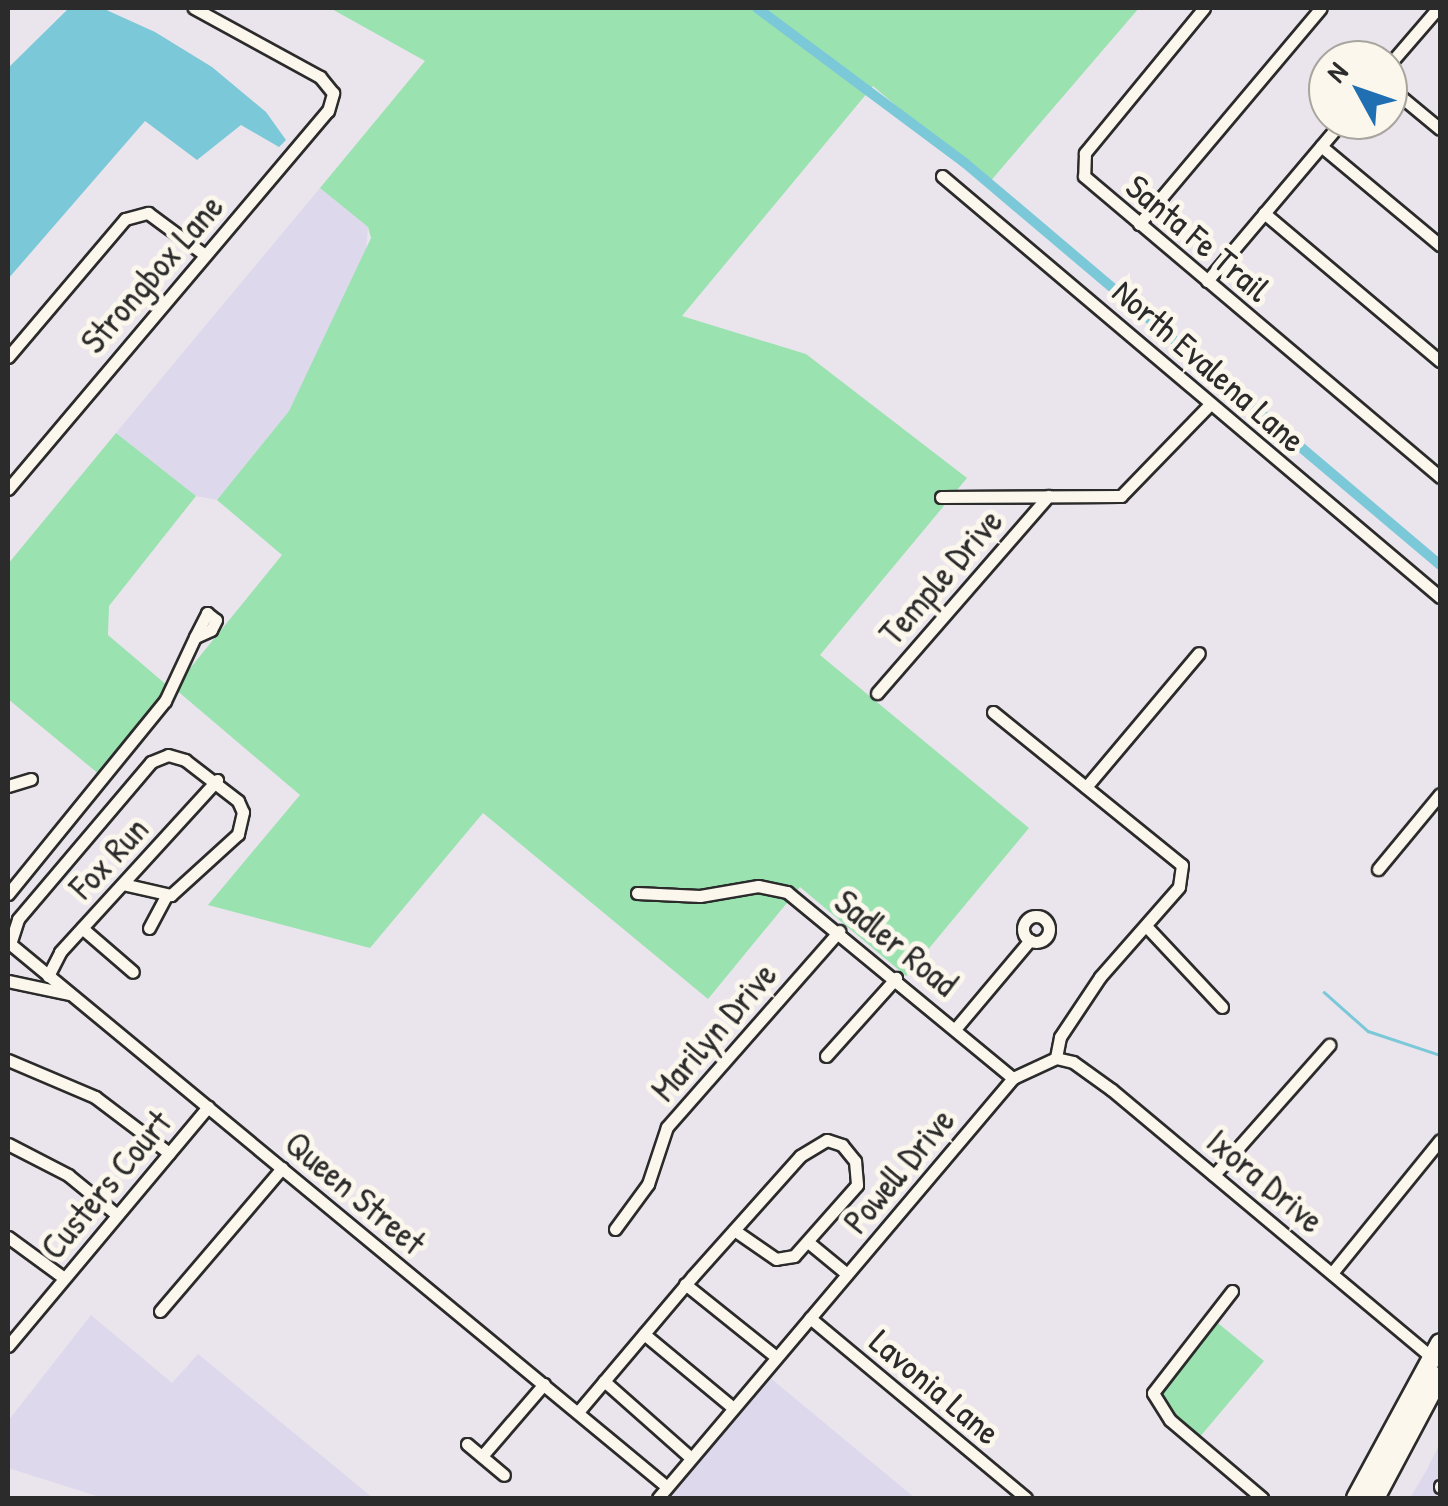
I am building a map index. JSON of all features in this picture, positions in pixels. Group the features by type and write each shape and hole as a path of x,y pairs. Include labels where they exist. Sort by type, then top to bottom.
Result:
{"main road":[{"path":"1356,1498 1436,1350"},
{"path":"1374,1498 1428,1383 1436,1350"},
{"path":"1374,1498 1440,1376"}],"street":[{"name":"Strongbox Lane","path":"8,489 319,122 333,93 320,77 194,8"},
{"name":"Santa Fe Trail","path":"1204,8 1084,153 1084,176 1440,477"},
{"path":"1138,224 1321,8"},
{"path":"1408,44 1438,10"},
{"path":"1408,103 1440,130"},
{"path":"1207,281 1326,140"},
{"path":"1321,146 1440,245"},
{"name":"North Evalena Lane","path":"942,176 1440,598"},
{"path":"1264,212 1440,361"},
{"path":"8,357 125,218 136,213 160,218 205,255"},
{"path":"941,498 1130,491 1210,404"},
{"name":"Temple Drive","path":"877,694 1048,496"},
{"path":"8,894 165,701 196,637"},
{"path":"1086,787 1198,653"},
{"path":"993,712 1182,865 1179,887 1094,986 1060,1037 1056,1058"},
{"path":"9,943 18,920 160,757 186,760 217,780 243,812 238,834 166,896 149,928"},
{"path":"8,786 30,779"},
{"name":"Fox Run","path":"48,976 82,928 217,780"},
{"path":"1378,869 1440,794"},
{"path":"123,884 166,896"},
{"name":"Sadler Road","path":"637,893 730,892 774,886 839,931 1013,1078"},
{"path":"1146,926 1222,1007"},
{"path":"82,928 133,972"},
{"name":"Marilyn Drive","path":"615,1229 648,1184 667,1126 839,931"},
{"path":"956,1028 1030,940"},
{"name":"Queen Street","path":"9,943 668,1487"},
{"path":"826,1056 896,978"},
{"path":"8,981 69,994"},
{"path":"1214,1175 1329,1044"},
{"name":"Powell Drive","path":"658,1498 1013,1078 1056,1058"},
{"name":"Ixora Drive","path":"1056,1058 1085,1070 1332,1273 1436,1350"},
{"path":"8,1060 95,1098 169,1152"},
{"name":"Custers Court","path":"8,1344 208,1107"},
{"path":"1332,1273 1440,1140"},
{"path":"578,1412 685,1284 800,1156 835,1141 855,1162 859,1179 808,1242 783,1261 734,1230"},
{"path":"8,1144 68,1174 117,1214"},
{"path":"160,1311 282,1168"},
{"path":"8,1237 64,1278"},
{"path":"808,1242 847,1274"},
{"path":"685,1284 776,1358"},
{"path":"1232,1290 1153,1393 1162,1412 1262,1498"},
{"name":"Lavonia Lane","path":"810,1318 1026,1498"},
{"path":"644,1334 733,1408"},
{"path":"604,1381 691,1458"},
{"path":"482,1456 544,1384"},
{"path":"467,1444 504,1475"}],"shaded area":[{"path":"320,188 368,227 366,254 289,411 217,500 196,496 116,433"},
{"path":"91,1315 172,1383 198,1354 373,1498 103,1498 8,1468 8,1421"},
{"path":"768,1376 915,1498 656,1498"},
{"path":"1440,1443 1440,1498 1410,1498 1426,1471"}],"green space":[{"path":"330,8 1139,8 988,184 873,86 682,316 806,354 967,478 820,655 1029,828 906,976 800,887 708,999 483,813 370,948 208,905 300,795 174,688 282,555 217,500 289,411 371,238 368,227 320,188 425,61"},
{"path":"116,433 196,496 109,606 108,635 169,687 100,775 8,699 8,564"},
{"path":"1213,1319 1264,1361 1198,1439 1160,1404 1159,1386"}],"water":[{"path":"69,8 102,8 155,32 212,67 266,112 286,140 279,147 241,125 197,160 145,121 8,279 8,68"}],"waterway":[{"path":"757,8 965,163 1440,565"},
{"path":"1324,992 1368,1031 1440,1055"}]}
